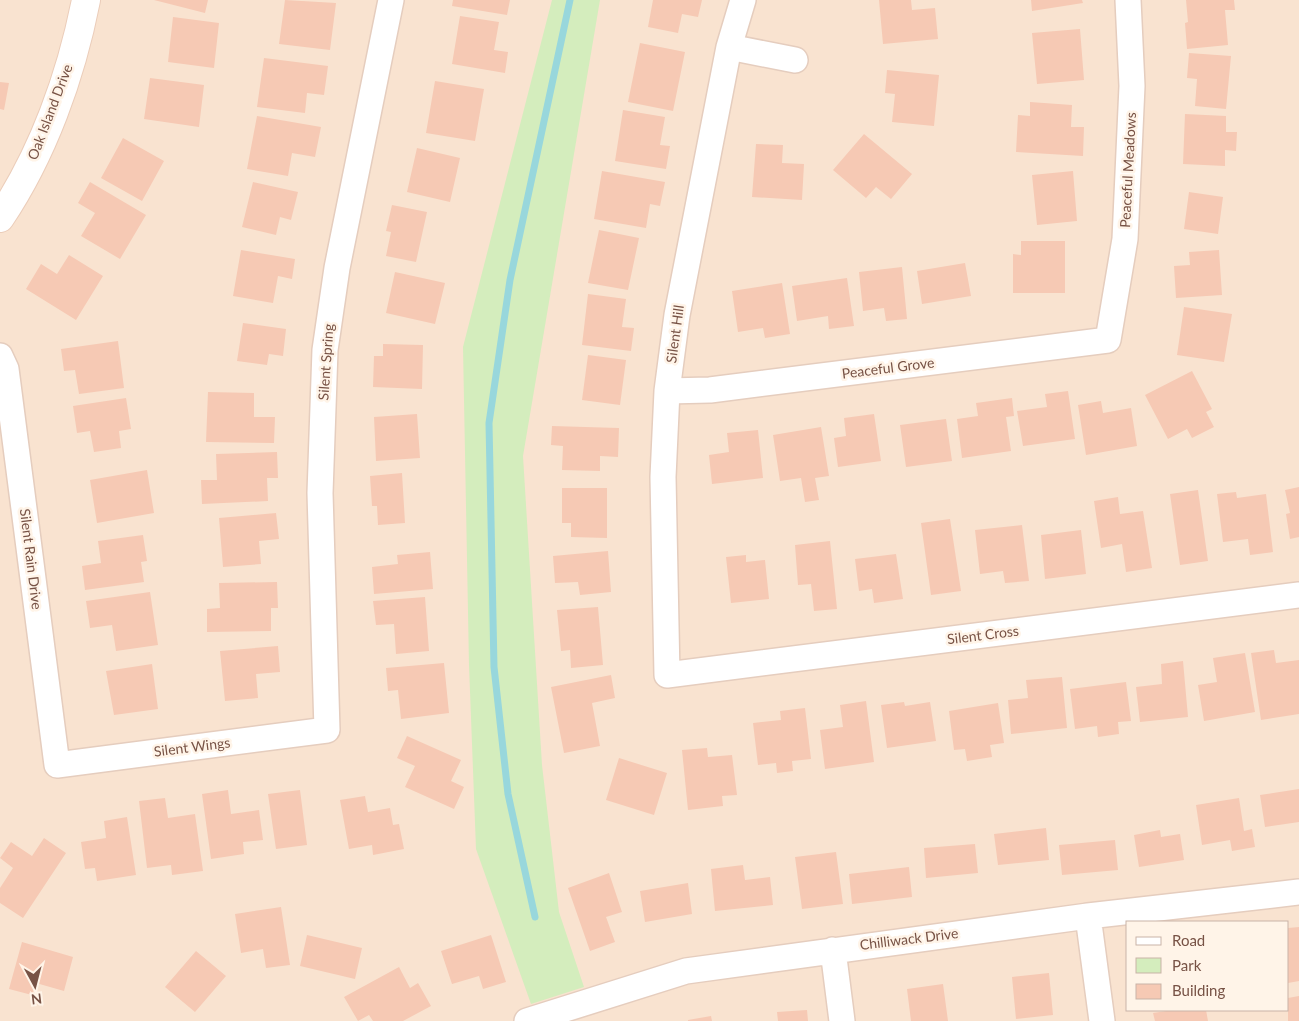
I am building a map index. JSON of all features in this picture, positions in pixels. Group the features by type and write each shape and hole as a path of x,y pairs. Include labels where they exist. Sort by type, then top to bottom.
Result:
{"street":[{"name":"Oak Island Drive","path":"0,218 39,147 50,120 64,83 86,0"},
{"name":"Silent Spring","path":"328,730 320,493 325,350 337,268 391,0"},
{"name":"Silent Hill","path":"667,675 663,477 667,391 677,315 729,47 744,0"},
{"name":"Peaceful Meadows","path":"1108,340 1124,239 1132,86 1128,0"},
{"path":"729,47 795,60"},
{"name":"Peaceful Grove","path":"667,391 710,390 1108,340"},
{"name":"Silent Rain Drive","path":"0,356 6,369 57,765"},
{"name":"Silent Cross","path":"667,675 1299,595"},
{"name":"Silent Wings","path":"57,765 328,730"},
{"name":"Chilliwack Drive","path":"526,1021 686,971 1088,916 1299,892"},
{"path":"1088,916 1102,1021"},
{"path":"833,950 842,1021"}],"shaded area":[{"path":"0,0 1299,0 1299,1021 0,1021"}],"green space":[{"path":"552,0 600,0 523,456 542,765 559,912 584,987 531,1004 476,849 469,665 463,347"}],"building":[{"path":"154,0 208,0 205,13"},
{"path":"285,0 336,3 330,50 279,44"},
{"path":"453,0 510,0 507,15 452,6"},
{"path":"653,0 702,0 698,17 682,14 678,33 648,27"},
{"path":"879,0 911,0 912,10 935,8 938,39 883,44"},
{"path":"1031,0 1082,0 1083,3 1032,11"},
{"path":"1186,0 1234,0 1235,10 1225,10 1228,45 1187,49 1185,23 1188,22"},
{"path":"460,16 499,22 494,50 508,52 505,73 452,64"},
{"path":"173,17 219,23 214,68 168,62"},
{"path":"1080,29 1084,80 1037,84 1032,33"},
{"path":"640,43 685,52 673,111 628,102"},
{"path":"1189,53 1231,56 1226,109 1195,106 1197,79 1187,78"},
{"path":"264,58 328,66 324,95 307,93 305,113 257,107"},
{"path":"887,70 939,75 934,126 892,122 895,94 885,93"},
{"path":"150,78 204,85 199,127 144,119"},
{"path":"435,81 484,89 475,141 426,133"},
{"path":"0,82 9,83 4,110 0,109"},
{"path":"1030,102 1072,105 1071,127 1084,127 1083,156 1016,152 1018,115 1030,116"},
{"path":"623,110 665,117 660,145 670,146 666,169 615,161"},
{"path":"1185,114 1226,116 1226,132 1237,132 1236,151 1225,150 1225,166 1183,164"},
{"path":"257,116 321,127 315,157 292,153 288,176 247,169"},
{"path":"864,134 912,174 891,199 876,187 866,198 833,170"},
{"path":"123,138 164,161 142,201 101,178"},
{"path":"756,144 783,145 782,163 804,164 802,200 752,197"},
{"path":"417,148 460,158 450,202 407,192"},
{"path":"602,171 665,182 660,206 650,204 646,228 594,219"},
{"path":"1073,171 1077,221 1037,225 1032,175"},
{"path":"90,182 146,215 120,259 81,236 95,213 78,203"},
{"path":"253,182 298,192 291,220 280,217 276,235 242,227"},
{"path":"1189,192 1223,197 1218,234 1184,229"},
{"path":"392,205 427,212 416,262 386,256 391,232 386,231"},
{"path":"599,230 639,238 628,290 588,283"},
{"path":"1021,241 1065,241 1065,293 1013,293 1013,254 1021,255"},
{"path":"241,250 295,259 292,279 278,276 273,303 233,296"},
{"path":"1219,250 1222,295 1176,298 1174,266 1190,265 1189,252"},
{"path":"69,255 103,276 76,320 26,289 41,264 57,274"},
{"path":"965,263 971,296 922,304 917,271"},
{"path":"902,267 907,319 886,321 884,308 863,311 859,272"},
{"path":"395,272 445,283 435,324 386,313"},
{"path":"847,278 854,326 829,329 828,316 797,321 792,286"},
{"path":"782,283 790,334 765,338 763,328 738,332 732,291"},
{"path":"588,294 626,299 622,327 634,328 631,351 582,345"},
{"path":"1184,307 1232,314 1224,362 1177,355"},
{"path":"243,323 286,329 283,356 269,354 267,365 237,361"},
{"path":"118,341 124,388 79,394 75,370 64,371 61,349"},
{"path":"383,344 423,345 422,389 373,387 374,356 383,356"},
{"path":"588,355 626,360 620,405 582,400"},
{"path":"1192,371 1212,409 1206,412 1214,427 1192,438 1187,429 1168,439 1145,395"},
{"path":"1068,391 1075,439 1023,446 1017,411 1047,407 1045,394"},
{"path":"208,392 254,393 254,417 275,417 274,443 206,442"},
{"path":"126,398 131,429 119,431 121,448 94,452 90,431 77,433 73,406"},
{"path":"1012,398 1014,416 1006,417 1011,451 962,458 957,419 978,416 976,403"},
{"path":"1101,401 1103,413 1131,408 1137,446 1086,455 1078,405"},
{"path":"417,414 420,458 376,461 374,417"},
{"path":"874,414 881,461 838,467 834,438 846,436 844,418"},
{"path":"946,419 952,461 906,467 900,425"},
{"path":"552,426 619,428 618,457 600,456 600,471 562,470 563,446 551,445"},
{"path":"821,427 829,476 815,478 819,500 805,502 801,478 780,481 773,435"},
{"path":"758,430 763,478 712,484 709,455 729,452 727,433"},
{"path":"277,452 278,478 267,478 268,501 202,504 201,480 217,480 216,454"},
{"path":"147,470 154,513 97,523 90,480"},
{"path":"402,473 405,523 378,525 377,506 372,506 370,476"},
{"path":"1299,487 1299,537 1290,539 1286,514 1290,513 1285,490"},
{"path":"562,488 607,488 607,538 571,537 571,523 562,523"},
{"path":"1198,490 1208,561 1180,565 1170,494"},
{"path":"1236,492 1237,498 1266,494 1273,552 1250,555 1248,539 1223,542 1217,494"},
{"path":"1118,497 1120,514 1143,511 1152,568 1126,572 1122,544 1101,548 1094,501"},
{"path":"276,513 279,539 259,541 261,564 223,567 219,518"},
{"path":"950,519 961,591 931,595 921,523"},
{"path":"1022,525 1029,581 1005,583 1003,571 980,574 975,530"},
{"path":"1081,530 1086,574 1045,579 1041,535"},
{"path":"143,535 147,561 141,562 144,582 85,590 82,566 101,563 98,541"},
{"path":"830,541 837,609 814,611 811,584 798,585 795,545"},
{"path":"608,551 611,592 580,595 578,582 555,583 553,556"},
{"path":"430,552 433,589 374,594 372,567 398,564 397,555"},
{"path":"896,554 903,599 874,603 872,589 859,591 855,559"},
{"path":"746,555 746,562 765,560 769,599 731,603 726,557"},
{"path":"277,582 278,608 271,608 271,631 207,632 207,609 220,608 219,583"},
{"path":"150,592 158,645 116,651 112,625 90,628 86,601"},
{"path":"425,597 429,651 396,654 394,624 376,625 373,601"},
{"path":"598,607 603,665 571,668 570,650 561,651 557,610"},
{"path":"278,646 280,672 256,674 258,698 225,701 220,651"},
{"path":"1274,650 1276,663 1299,660 1299,714 1261,720 1251,653"},
{"path":"1245,653 1255,712 1204,721 1198,685 1217,682 1213,658"},
{"path":"1183,661 1188,717 1140,722 1136,687 1162,684 1161,664"},
{"path":"444,663 449,713 401,719 398,690 388,691 386,668"},
{"path":"152,664 158,709 114,715 106,671"},
{"path":"611,675 615,698 592,703 600,746 564,753 551,687"},
{"path":"1062,677 1067,728 1011,734 1008,700 1028,698 1026,680"},
{"path":"1126,682 1131,721 1118,722 1119,734 1098,737 1097,726 1075,729 1070,689"},
{"path":"866,701 874,762 825,769 820,730 843,727 840,705"},
{"path":"904,702 905,706 930,702 936,741 887,748 881,705"},
{"path":"998,703 1004,743 990,745 992,757 967,761 965,749 954,750 949,711"},
{"path":"805,708 811,759 792,761 793,771 777,773 776,763 758,765 753,723 781,720 780,711"},
{"path":"407,736 461,760 451,781 464,787 454,809 405,787 415,766 397,758"},
{"path":"707,748 708,757 732,755 737,795 722,796 723,806 688,810 682,750"},
{"path":"619,758 667,773 654,815 606,800"},
{"path":"1299,789 1299,822 1265,827 1260,795"},
{"path":"228,790 231,814 259,810 263,840 243,842 244,854 211,859 202,794"},
{"path":"300,790 307,845 276,849 268,794"},
{"path":"365,796 368,812 390,808 393,825 399,824 404,849 373,855 372,845 349,849 340,800"},
{"path":"165,798 168,818 195,814 203,871 172,875 171,865 147,868 139,801"},
{"path":"1239,798 1244,831 1252,829 1255,847 1232,851 1230,840 1202,845 1196,805"},
{"path":"127,817 136,875 97,881 95,868 85,869 81,842 106,838 104,821"},
{"path":"1046,828 1049,860 998,865 994,834"},
{"path":"1160,830 1161,837 1180,834 1184,860 1139,867 1134,835"},
{"path":"44,838 66,853 23,918 0,903 0,888 13,868 0,858 11,842 32,856"},
{"path":"1115,840 1118,870 1062,875 1059,845"},
{"path":"975,844 978,873 926,878 924,848"},
{"path":"836,852 843,904 802,909 795,857"},
{"path":"743,865 745,880 770,877 773,905 715,911 711,869"},
{"path":"909,867 912,897 852,904 849,874"},
{"path":"609,873 622,912 606,917 615,942 590,951 568,888"},
{"path":"688,883 692,914 645,922 640,891"},
{"path":"281,907 290,965 266,968 263,949 241,953 235,914"},
{"path":"1299,927 1299,981 1289,983 1289,928"},
{"path":"307,935 362,948 355,979 300,966"},
{"path":"491,935 506,982 483,989 479,976 452,984 441,951"},
{"path":"22,942 73,957 64,991 36,983 32,995 9,989"},
{"path":"196,951 226,976 195,1012 165,987"},
{"path":"399,967 410,988 418,983 431,1006 403,1021 373,1021 369,1015 358,1021 344,997"},
{"path":"1049,973 1053,1015 1016,1019 1012,977"},
{"path":"943,984 948,1021 911,1021 907,989"},
{"path":"1299,996 1299,1021 1288,1021 1289,998"},
{"path":"807,1010 808,1021 778,1021 777,1012"},
{"path":"1206,1011 1208,1021 1155,1021 1153,1013"},
{"path":"711,1016 712,1021 688,1021 688,1020"}],"waterway":[{"path":"535,917 508,794 494,667 489,423 510,280 570,0"}]}
